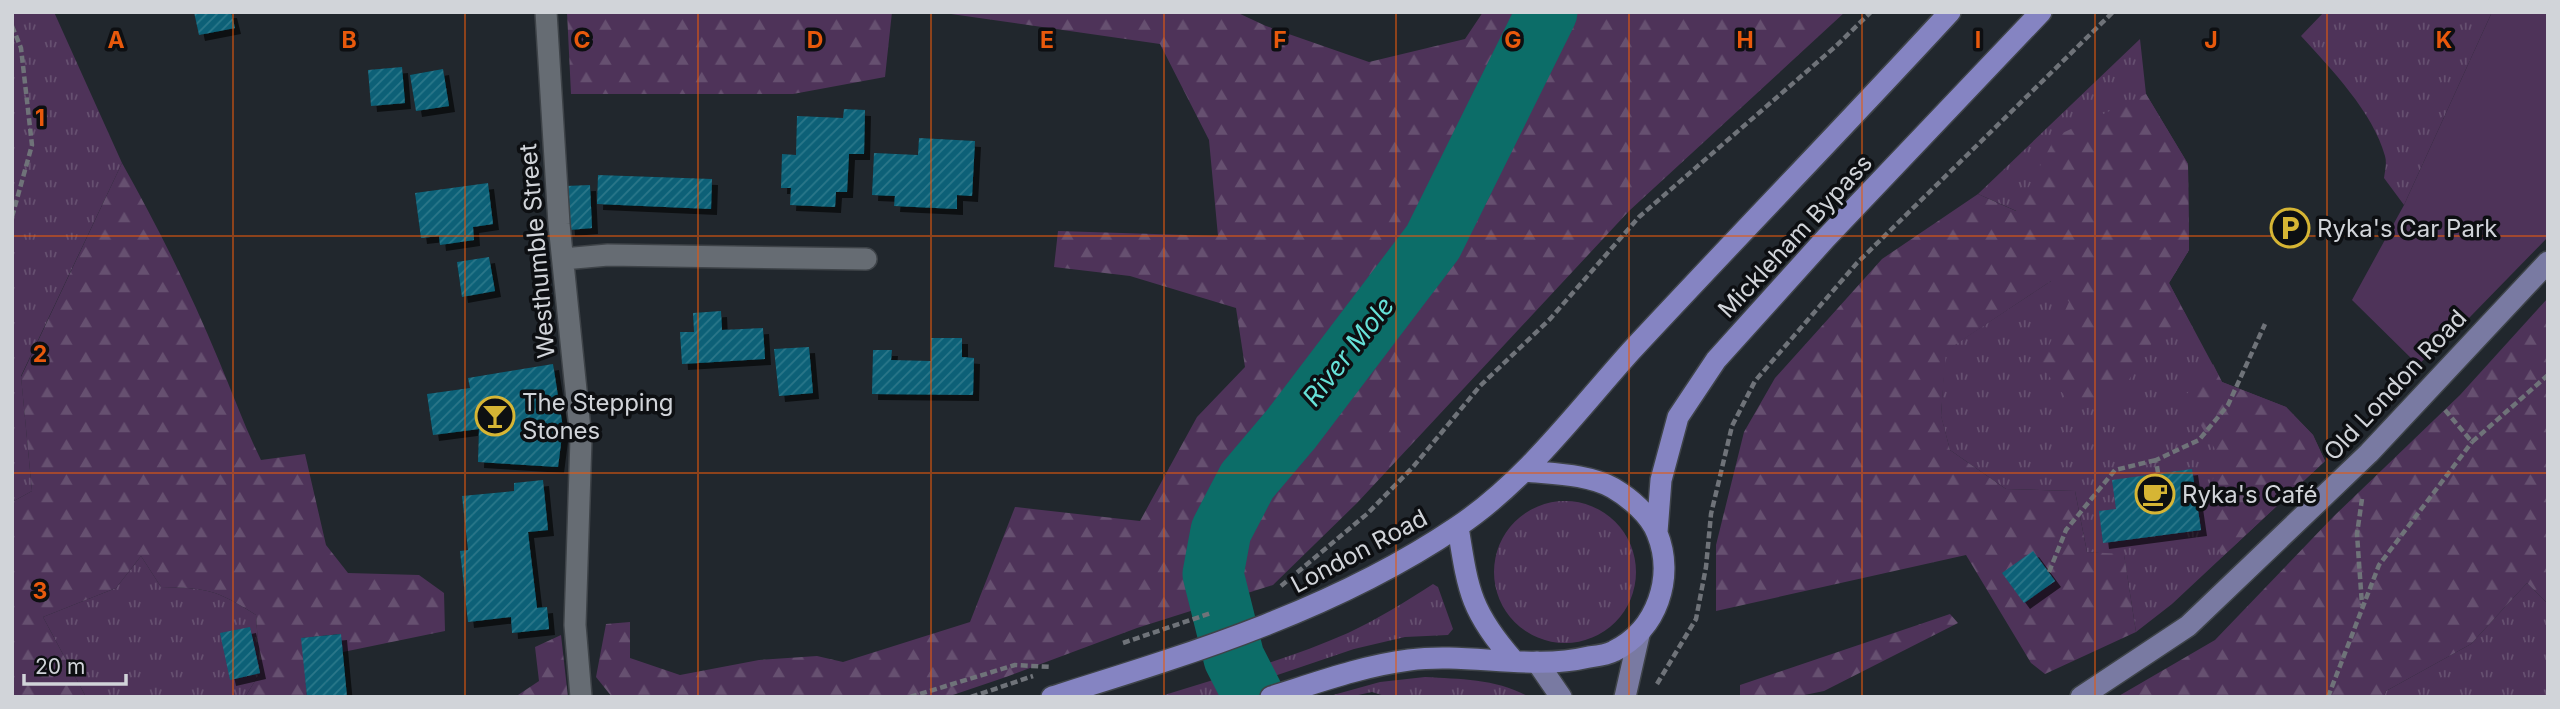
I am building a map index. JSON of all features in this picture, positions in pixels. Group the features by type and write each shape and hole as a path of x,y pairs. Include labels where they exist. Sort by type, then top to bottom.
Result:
{"highway":[{"name":"Mickleham Bypass","path":"1525,471 1632,350 1950,12"},
{"name":"Mickleham Bypass","path":"1657,532 1661,480 1678,417 1716,360 1826,238 2041,12"},
{"path":"1271,697 1360,670 1410,660 1536,662 1576,660 1612,652 1639,635 1653,616 1662,589 1662,561 1657,532 1637,505 1612,487 1581,478 1525,471 1458,527 1468,588 1478,615 1514,661"},
{"name":"London Road","path":"1052,697 1283,620 1390,568 1458,527"}],"main road":[{"name":"Old London Road","path":"2081,697 2188,626 2369,453 2548,262"},
{"path":"1625,697 1639,635"},
{"path":"1536,662 1561,697"}],"street":[{"name":"Westhumble Street","path":"546,12 563,258 581,439 575,625 581,696"},
{"path":"563,258 608,255 866,259"}],"path":[{"path":"1275,592 1367,514 1413,467 1480,386 1550,319 1639,217 1836,46 1871,12"},
{"path":"1656,687 1696,619 1706,567 1711,514 1732,426 1755,381 1857,263 2113,12"},
{"path":"12,26 21,48 33,145 12,218"},
{"path":"2049,572 2066,530 2115,470 2156,460 2199,440 2228,405 2265,324"},
{"path":"2328,697 2379,565 2472,442 2548,375"},
{"path":"2459,427 2472,442"},
{"path":"2156,460 2158,474"},
{"path":"2362,606 2357,534 2363,493"},
{"path":"1140,637 1213,612"},
{"path":"910,697 1015,665 1056,667"}],"green space":[{"path":"12,12 54,12 122,163 21,376 32,491 12,502"},
{"path":"567,12 892,12 885,77 793,94 571,94"},
{"path":"937,12 1236,12 1266,26 1369,62 1465,39 1483,12 1845,12 1629,211 1357,503 1273,585 1137,628 947,697 612,697 596,677 606,624 630,622 630,658 680,675 759,660 817,656 843,662 970,622 1015,507 1140,521 1197,417 1245,367 1236,308 1130,276 1054,267 1058,231 1218,236 1209,140 1160,44"},
{"path":"2324,12 2492,12 2404,205 2384,178 2385,156 2371,123 2350,92 2301,36"},
{"path":"2492,12 2548,12 2548,237 2470,317 2418,365 2352,300 2404,205"},
{"path":"2140,39 2146,94 2188,164 2189,250 2169,283 2222,382 2286,407 2313,435 2325,461 2172,604 2136,632 2124,555 2087,552 2075,491 2006,489 1950,450 1941,416 1945,351 2051,281 2037,220 1978,194"},
{"path":"2146,94 2188,164 2189,250 2169,283 2193,329 2152,343 2115,402 2076,410 2040,365 2069,302 2051,281 1946,351 1941,415 1950,450 2006,489 2075,491 2087,552 2124,554 2136,632 2045,674 2031,663 1966,555 1716,611 1716,545 1744,432 1775,378 1882,259 1978,194 2016,211 2056,136"},
{"path":"122,163 185,285 261,460 305,454 326,545 348,573 419,575 444,593 445,631 343,652 340,634 302,638 307,697 245,697 260,673 256,615 211,592 161,587 141,556 116,588 43,617 86,697 12,697 12,502 32,491 21,377"},
{"path":"2548,298 2548,604 2527,583 2471,644 2386,691 2384,697 2117,697 2215,640 2333,517 2460,395"},
{"path":"2213,364 2222,382 2286,407 2313,435 2325,461 2222,557 2205,520 2218,454 2184,397"},
{"path":"1565,501 1592,506 1615,522 1631,545 1636,572 1631,599 1615,622 1592,638 1565,643 1538,638 1515,622 1499,599 1494,572 1499,545 1515,522 1538,506"},
{"path":"141,556 161,587 212,592 256,615 260,673 245,697 86,697 43,617 116,588"},
{"path":"2527,583 2548,604 2548,697 2384,697 2386,691 2471,644"},
{"path":"1433,584 1438,587 1453,629 1448,635 1405,637 1354,649 1213,697 1158,697 1325,643 1370,622"},
{"path":"1950,614 1958,623 1824,691 1795,697 1740,697 1740,685"},
{"path":"561,635 568,697 515,697 539,681 535,647"},
{"path":"1425,677 1492,683 1529,697 1388,697 1372,692 1349,697 1326,697 1380,682"}],"building":[{"path":"194,12 231,12 235,28 199,35"},
{"path":"402,67 405,103 371,106 368,70"},
{"path":"443,69 449,106 416,111 410,75"},
{"path":"844,109 865,110 864,154 849,154 847,192 836,192 835,207 790,205 791,188 781,188 782,154 796,155 797,116 843,118"},
{"path":"919,138 975,141 972,196 957,195 957,209 894,206 895,196 872,195 874,153 918,155"},
{"path":"598,175 712,179 711,209 597,204"},
{"path":"488,183 493,224 473,227 474,240 440,245 439,236 421,238 415,193"},
{"path":"590,185 592,228 569,230 566,186"},
{"path":"489,257 495,291 462,297 457,262"},
{"path":"721,311 722,330 763,328 765,359 682,364 680,332 694,332 693,313"},
{"path":"931,338 962,338 962,357 974,358 973,395 872,394 873,350 892,350 891,360 931,361"},
{"path":"809,347 813,393 779,396 774,349"},
{"name":"The Stepping Stones","path":"553,364 563,428 558,467 478,462 479,429 433,435 427,394 470,388 468,378"},
{"name":"Ryka's Café","path":"2192,469 2201,530 2103,543 2099,511 2116,509 2112,480"},
{"path":"543,480 548,530 528,532 537,608 547,607 549,629 512,633 511,617 468,622 460,551 468,550 462,496 514,491 514,483"},
{"path":"2033,551 2055,581 2024,603 2002,573"},
{"path":"250,627 260,673 230,680 220,633"},
{"path":"341,634 347,697 307,697 301,638"}],"waterway":[{"name":"River Mole","path":"1254,697 1234,658 1213,574 1221,531 1247,481 1291,429 1433,242 1547,12"}],"place":[{"name":"Ryka's Car Park","path":"2290,228"},
{"name":"The Stepping Stones","path":"495,416"},
{"name":"Ryka's Café","path":"2155,494"}]}
